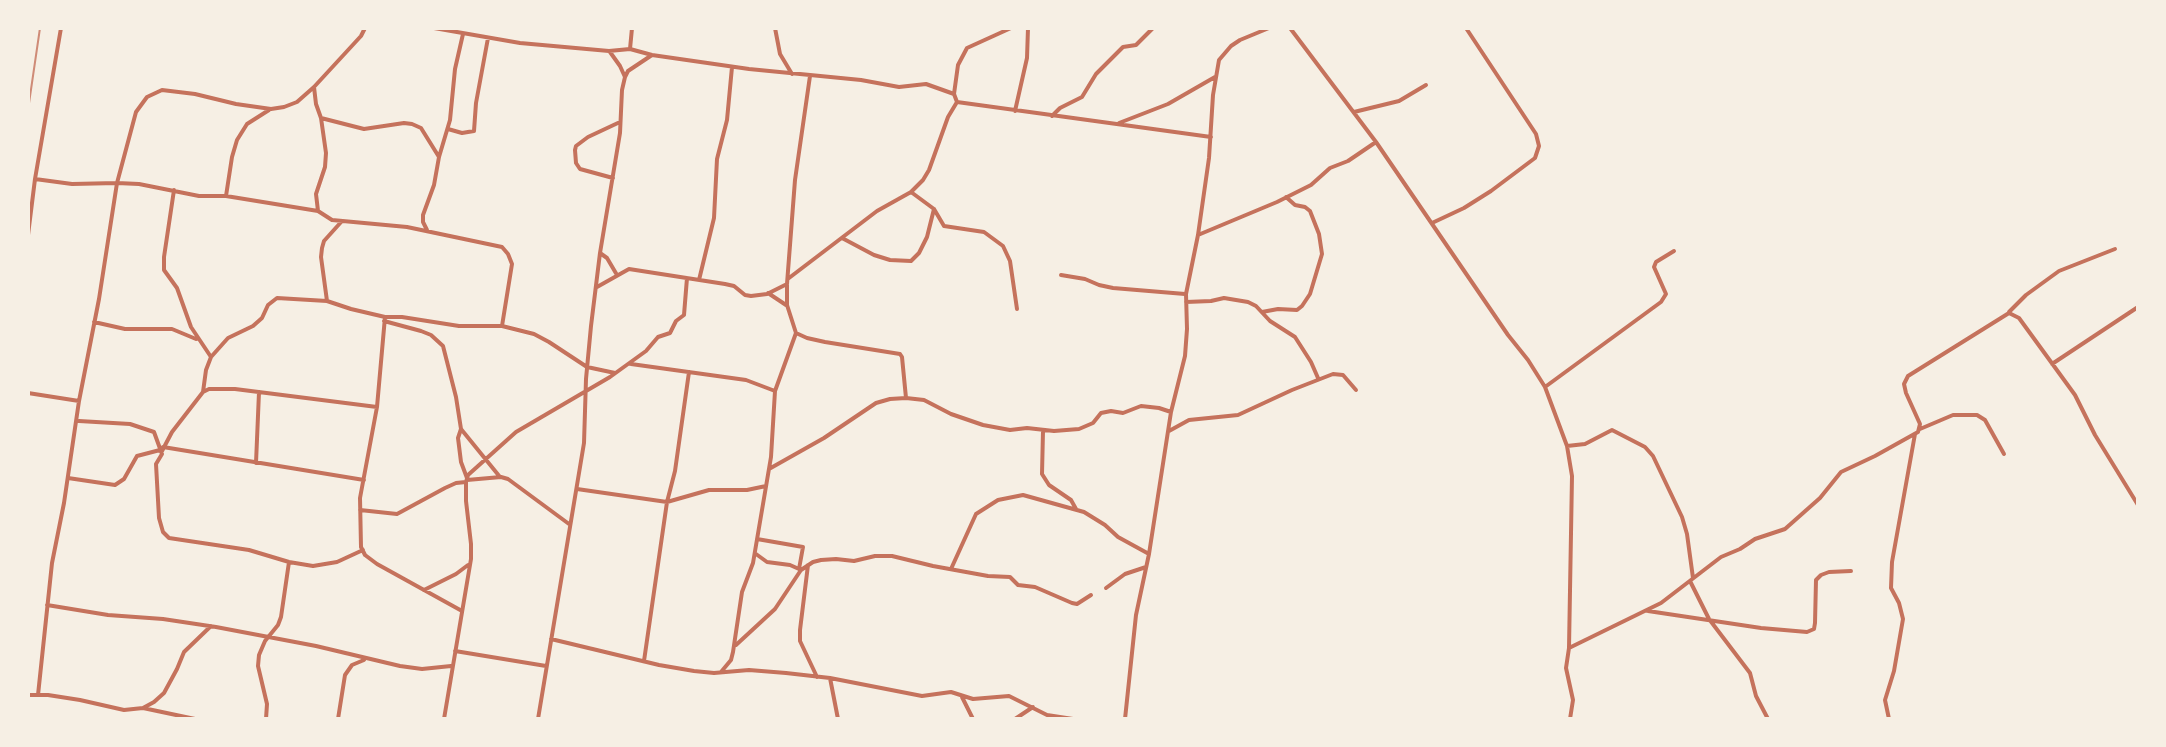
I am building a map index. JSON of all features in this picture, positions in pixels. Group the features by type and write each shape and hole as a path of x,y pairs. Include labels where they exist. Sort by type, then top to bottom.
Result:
{"street":[{"path":"28,235 61,28"},
{"path":"38,695 52,563 79,401 117,183 136,112 147,97 162,90 271,109 284,107 297,102 314,87 365,28"},
{"path":"434,28 520,43 609,51 630,49 732,67 861,80 899,87 926,84 954,94"},
{"path":"630,49 632,28"},
{"path":"775,28 780,54 792,74"},
{"path":"957,102 954,94 958,65 967,48 1011,28"},
{"path":"1015,111 1027,58 1028,28"},
{"path":"1052,116 1060,108 1082,97 1096,74 1123,47 1136,45 1153,28"},
{"path":"1125,719 1135,623 1171,412 1186,347 1186,294 1198,235 1219,60 1231,46 1269,28"},
{"path":"1290,28 1376,142 1545,387 1567,446 1572,476 1566,668 1573,700 1570,719"},
{"path":"1432,223 1491,191 1535,158 1538,151 1536,134 1466,28"},
{"path":"427,231 423,215 434,185 452,110 455,69 463,34"},
{"path":"447,129 462,133 474,131 488,38"},
{"path":"538,719 584,443 587,367 600,253 621,121 625,77 609,51"},
{"path":"625,77 633,66 652,55"},
{"path":"699,280 714,218 717,159 727,120 732,67"},
{"path":"721,672 731,660 735,647 742,592 753,563 769,469 775,391 796,333 787,305 791,214 810,76"},
{"path":"1117,124 1168,104 1216,76"},
{"path":"1354,112 1399,101 1426,85"},
{"path":"314,87 326,153 316,194 318,211"},
{"path":"957,102 1211,137"},
{"path":"597,287 629,269 734,286 745,295 768,293 788,281 877,211 911,192 923,180 957,102"},
{"path":"226,196 237,140 247,124 271,109"},
{"path":"321,118 364,129 412,124 421,128 439,157"},
{"path":"613,178 580,169 575,150 588,137 621,121"},
{"path":"1198,235 1311,185 1330,168 1348,161 1376,142"},
{"path":"35,179 72,184 117,183 199,196 226,196 318,211 332,220 427,231 502,247 512,264 502,326"},
{"path":"174,190 164,270 177,288 191,327 211,357"},
{"path":"911,192 934,209 944,226 984,232 1003,246 1010,261 1017,309"},
{"path":"1262,312 1297,310 1302,306 1310,294 1322,254 1319,234 1310,211 1286,197"},
{"path":"842,238 874,255 911,261 927,237 934,209"},
{"path":"327,301 322,248 324,241 342,221"},
{"path":"1920,429 1906,393 1904,384 1908,376 2009,313 2026,295 2059,271 2115,249"},
{"path":"1545,387 1661,302 1666,294 1654,267 1656,262 1674,251"},
{"path":"600,253 607,258 617,275"},
{"path":"1061,275 1108,287 1186,294"},
{"path":"467,480 470,473 516,432 616,373 646,351 658,337 670,333 676,321 684,315 687,278"},
{"path":"768,293 787,305"},
{"path":"203,392 211,357 228,338 262,318 273,300 281,298 327,301 421,331 443,346 461,429 458,438 467,480 471,544 444,719"},
{"path":"1186,302 1224,298 1256,306 1272,323 1295,337 1318,378"},
{"path":"2052,364 2138,307"},
{"path":"2009,313 2019,318 2075,395 2095,435 2138,505"},
{"path":"385,319 402,317 459,326 502,326 534,334 587,367 616,373"},
{"path":"385,319 377,407 360,510 363,550 377,564 462,611"},
{"path":"94,322 125,329 172,329 199,339"},
{"path":"796,333 825,342 900,354 906,398"},
{"path":"629,363 746,380 775,391"},
{"path":"644,661 689,372"},
{"path":"1168,432 1189,420 1246,413 1318,378 1333,374 1343,375 1356,390"},
{"path":"363,550 337,562 313,566 249,550 169,538 159,518 156,464 181,419 209,389 235,389 377,407"},
{"path":"256,463 259,392"},
{"path":"28,393 79,401"},
{"path":"769,469 824,438 876,403 890,399 924,400 951,414 998,429 1054,431 1085,427 1101,413 1123,413 1141,406 1171,412"},
{"path":"1569,648 1661,603 1721,557 1755,539 1785,529 1820,498 1841,472 1920,429 1953,415 1977,415 1985,420 2004,454"},
{"path":"77,421 130,424 154,432 162,450"},
{"path":"461,429 501,477"},
{"path":"1567,446 1585,444 1612,430 1645,447 1653,456 1682,517 1687,534 1691,580 1709,619 1750,673 1756,696 1768,719"},
{"path":"1043,431 1042,474 1049,485 1071,500 1076,509"},
{"path":"1889,719 1885,700 1894,671 1903,619 1891,588 1892,562 1915,434"},
{"path":"68,478 115,485 128,475 137,456 162,450 364,480"},
{"path":"360,510 397,514 456,483 501,477 514,482 570,525"},
{"path":"577,489 667,502 709,490 747,490 766,486"},
{"path":"951,569 976,514 998,500 1023,495 1090,515 1118,537 1149,554"},
{"path":"735,647 775,609 800,569 803,547 757,539"},
{"path":"755,552 767,562 800,569 821,560 862,561 885,555 1010,577 1018,585 1035,587 1077,604 1091,595"},
{"path":"266,719 267,704 258,666 262,647 281,617 289,562"},
{"path":"424,590 470,563"},
{"path":"808,565 800,641 817,677"},
{"path":"1106,588 1125,574 1146,567"},
{"path":"1645,611 1807,632 1814,629 1816,580 1829,572 1851,571"},
{"path":"47,605 211,626 422,669 452,666"},
{"path":"143,708 164,693 184,652 211,626"},
{"path":"551,639 694,671 749,670 830,678 914,695 951,692 973,699 1009,696 1047,715 1073,719"},
{"path":"455,651 546,666"},
{"path":"338,719 345,675 352,665 366,659"},
{"path":"830,678 838,719"},
{"path":"28,695 80,700 124,710 143,708 195,719"},
{"path":"962,695 973,719 982,719"},
{"path":"1015,719 1033,707"}],"railway":[{"path":"28,110 40,28"}]}
